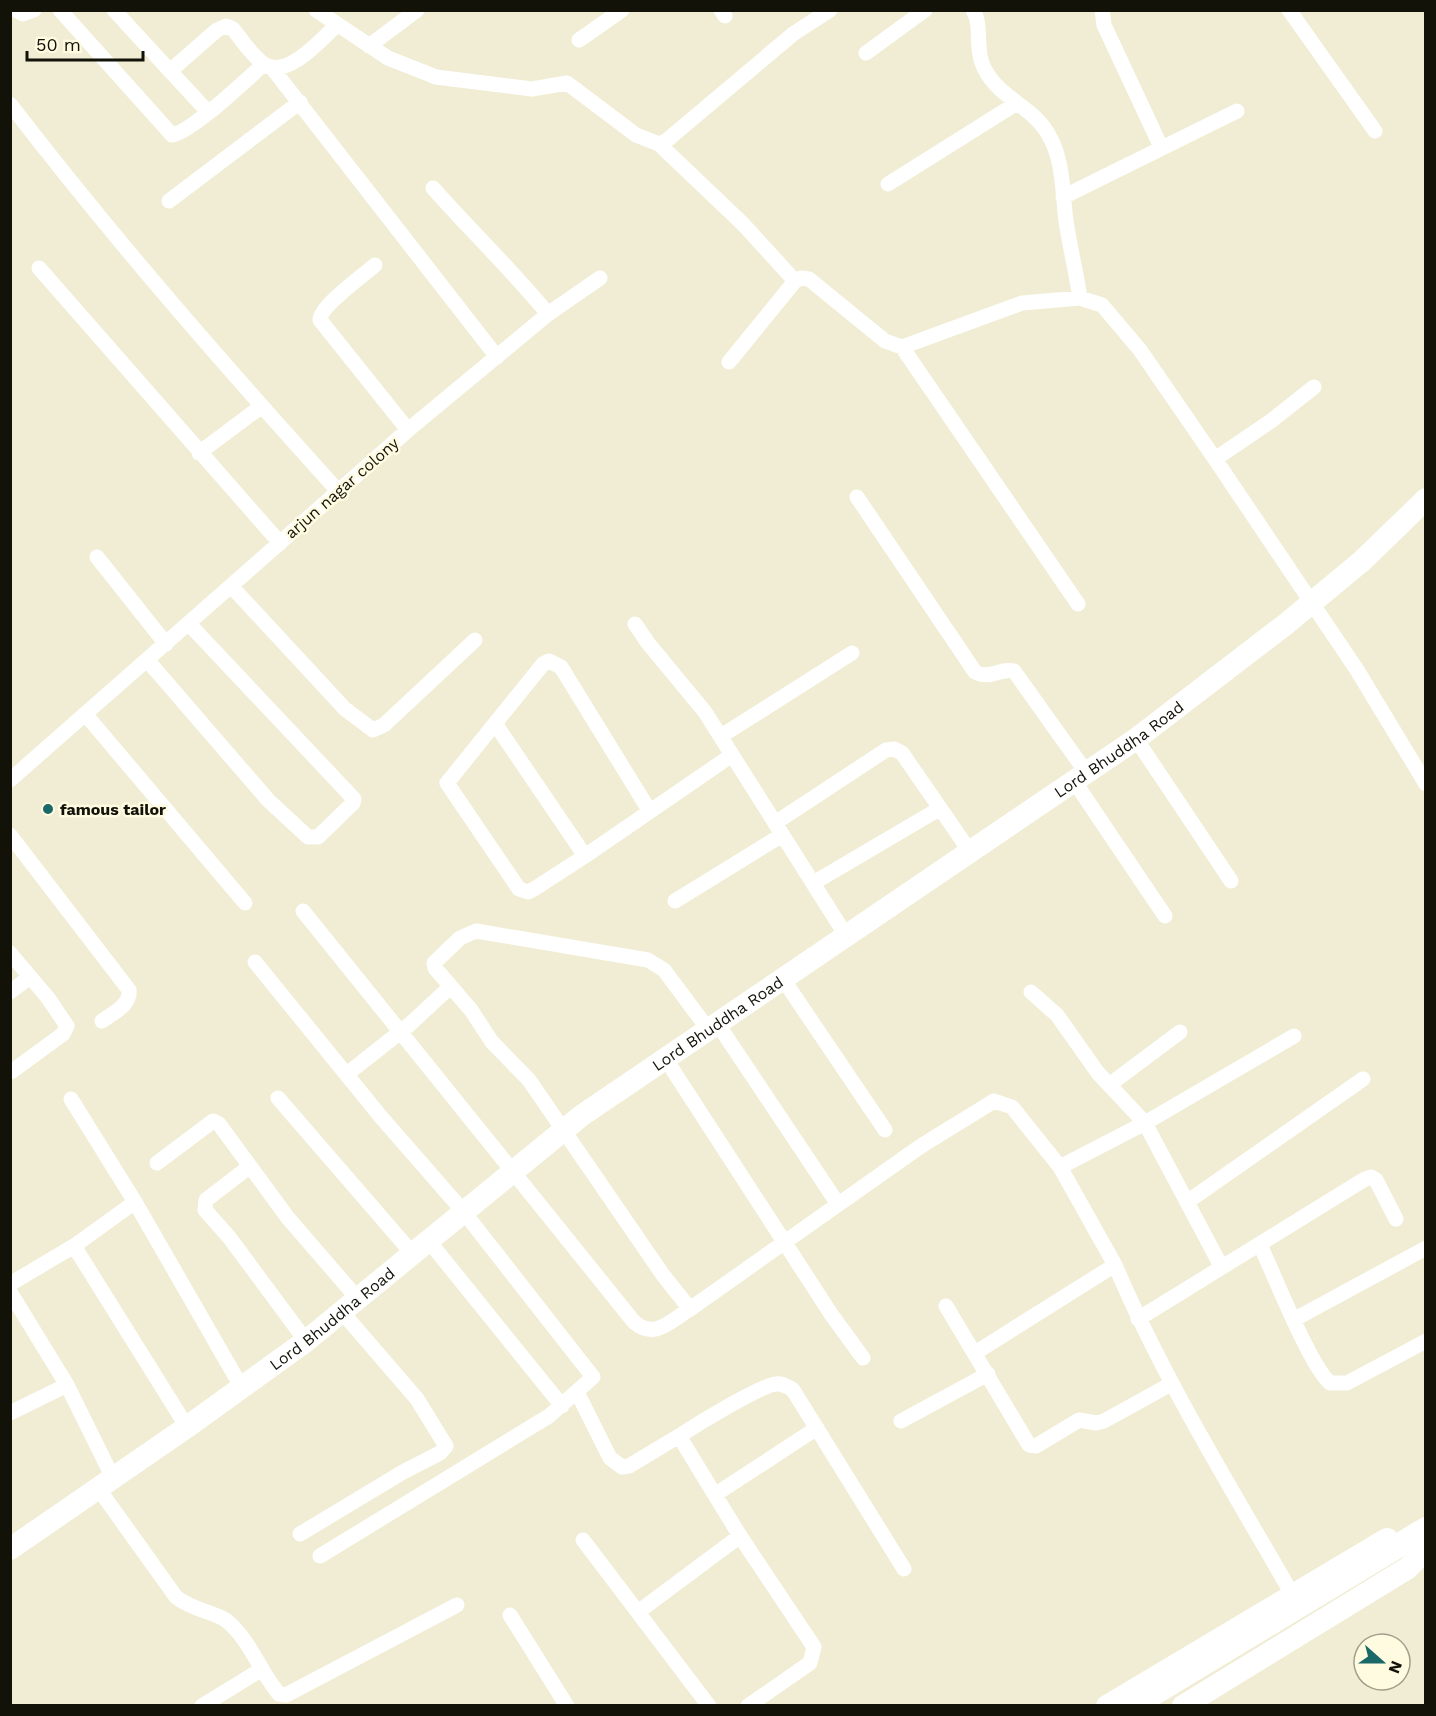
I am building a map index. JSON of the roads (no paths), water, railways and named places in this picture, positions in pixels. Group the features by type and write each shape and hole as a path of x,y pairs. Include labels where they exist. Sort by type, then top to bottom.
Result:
{"main road":[{"path":"1133,1706 1425,1529"}],"street":[{"path":"16,10 23,15 34,10"},
{"path":"60,10 170,134 182,132 268,66 283,68 294,63 337,25"},
{"path":"114,10 208,112"},
{"path":"316,10 403,66 436,77 532,89 567,83 636,135 659,144 743,224 795,281"},
{"path":"369,46 417,10"},
{"path":"579,40 622,10"},
{"path":"659,144 666,141 793,34 830,10"},
{"path":"866,53 925,10"},
{"path":"973,10 978,24 977,42 985,69 998,90 1037,117 1049,134 1060,165 1080,298"},
{"path":"1102,10 1104,25 1161,147"},
{"path":"1289,10 1375,131"},
{"path":"170,71 217,30 226,26 233,29 300,102 497,357"},
{"path":"170,201 300,102"},
{"path":"888,184 1017,103"},
{"path":"10,104 48,153 262,406 338,491"},
{"path":"1063,197 1237,111"},
{"path":"433,188 471,231 514,273 548,314"},
{"path":"375,265 328,306 320,315 320,320 408,430"},
{"path":"39,268 280,543"},
{"name":"arjun nagar colony","path":"10,780 190,625 408,430 548,314 600,278"},
{"path":"729,362 795,281 801,278 809,279 885,341 902,346 1022,303 1080,298 1102,305 1118,322 1215,459 1357,670 1425,784"},
{"path":"902,346 1078,604"},
{"path":"1215,459 1271,421 1314,387"},
{"path":"199,453 262,406"},
{"path":"857,498 975,672 989,676 1005,669 1014,671 1165,916"},
{"name":"Lord Bhuddha Road","path":"10,1548 187,1427 306,1341 513,1171 665,1058 783,979 845,934 971,853 1136,739 1362,561 1425,499"},
{"path":"97,557 166,644"},
{"path":"231,586 345,709 373,730 384,724 475,640"},
{"path":"635,624 648,644 689,690 721,736 845,934"},
{"path":"148,661 268,800 308,837 318,837 353,803 354,799 190,625"},
{"path":"721,736 852,653"},
{"path":"649,810 565,672 555,662 543,664 447,783 516,887 528,891 585,856 732,755"},
{"path":"86,714 246,903"},
{"path":"496,725 585,856"},
{"path":"1136,739 1231,881"},
{"path":"675,901 890,748 903,753 971,853"},
{"path":"814,882 939,809"},
{"path":"10,835 129,990 130,997 126,1003 102,1021"},
{"path":"303,911 634,1322 644,1330 655,1330 690,1309 936,1136 994,1101 1012,1107 1060,1167 1115,1264 1138,1319 1171,1384 1292,1594"},
{"path":"690,1309 656,1266 529,1080 492,1042 481,1023 450,987 434,963 468,933 496,933 600,950 655,963 712,1026 838,1204"},
{"path":"10,953 66,1023 67,1031 11,1072"},
{"path":"255,962 463,1211 592,1375 592,1380 529,1430 320,1556"},
{"path":"10,992 30,977"},
{"path":"783,979 885,1130"},
{"path":"347,1074 400,1032 450,987"},
{"path":"1031,992 1057,1015 1109,1085 1145,1124 1221,1266"},
{"path":"1109,1085 1180,1032"},
{"path":"1060,1167 1145,1124 1294,1036"},
{"path":"665,1058 787,1241 831,1314 863,1358"},
{"path":"1187,1202 1363,1079"},
{"path":"278,1098 420,1246 562,1406"},
{"path":"71,1099 135,1202 242,1388"},
{"path":"157,1163 213,1121 226,1131 249,1167 288,1218 446,1443 446,1448 441,1453 403,1472 300,1534"},
{"path":"249,1167 206,1200 205,1210 229,1237 306,1341"},
{"path":"1138,1319 1221,1266 1371,1178 1376,1180 1396,1219"},
{"path":"10,1284 74,1246 135,1202"},
{"path":"1260,1245 1323,1377 1338,1385 1347,1383 1425,1341"},
{"path":"74,1246 187,1427"},
{"path":"1295,1319 1425,1248"},
{"path":"975,1353 1115,1264"},
{"path":"10,1292 67,1385 105,1483 176,1597 185,1605 224,1619 237,1630 279,1694 285,1695 457,1605"},
{"path":"946,1306 988,1374 1024,1441 1032,1446 1079,1420 1096,1424 1104,1421 1171,1384"},
{"path":"901,1421 988,1374"},
{"path":"577,1392 610,1458 622,1467 629,1466 775,1384 784,1384 793,1390 904,1569"},
{"path":"10,1413 67,1385"},
{"path":"716,1494 817,1428"},
{"path":"679,1436 740,1536 814,1647 810,1663 748,1706"},
{"path":"441,1453 453,1461 460,1471"},
{"path":"1107,1706 1292,1594 1425,1520"},
{"path":"638,1612 740,1536"},
{"path":"583,1540 709,1706"},
{"path":"1183,1706 1408,1568 1425,1550"},
{"path":"510,1615 567,1706"},
{"path":"202,1706 262,1669"}],"place":[{"name":"famous tailor","path":"48,809"}]}
